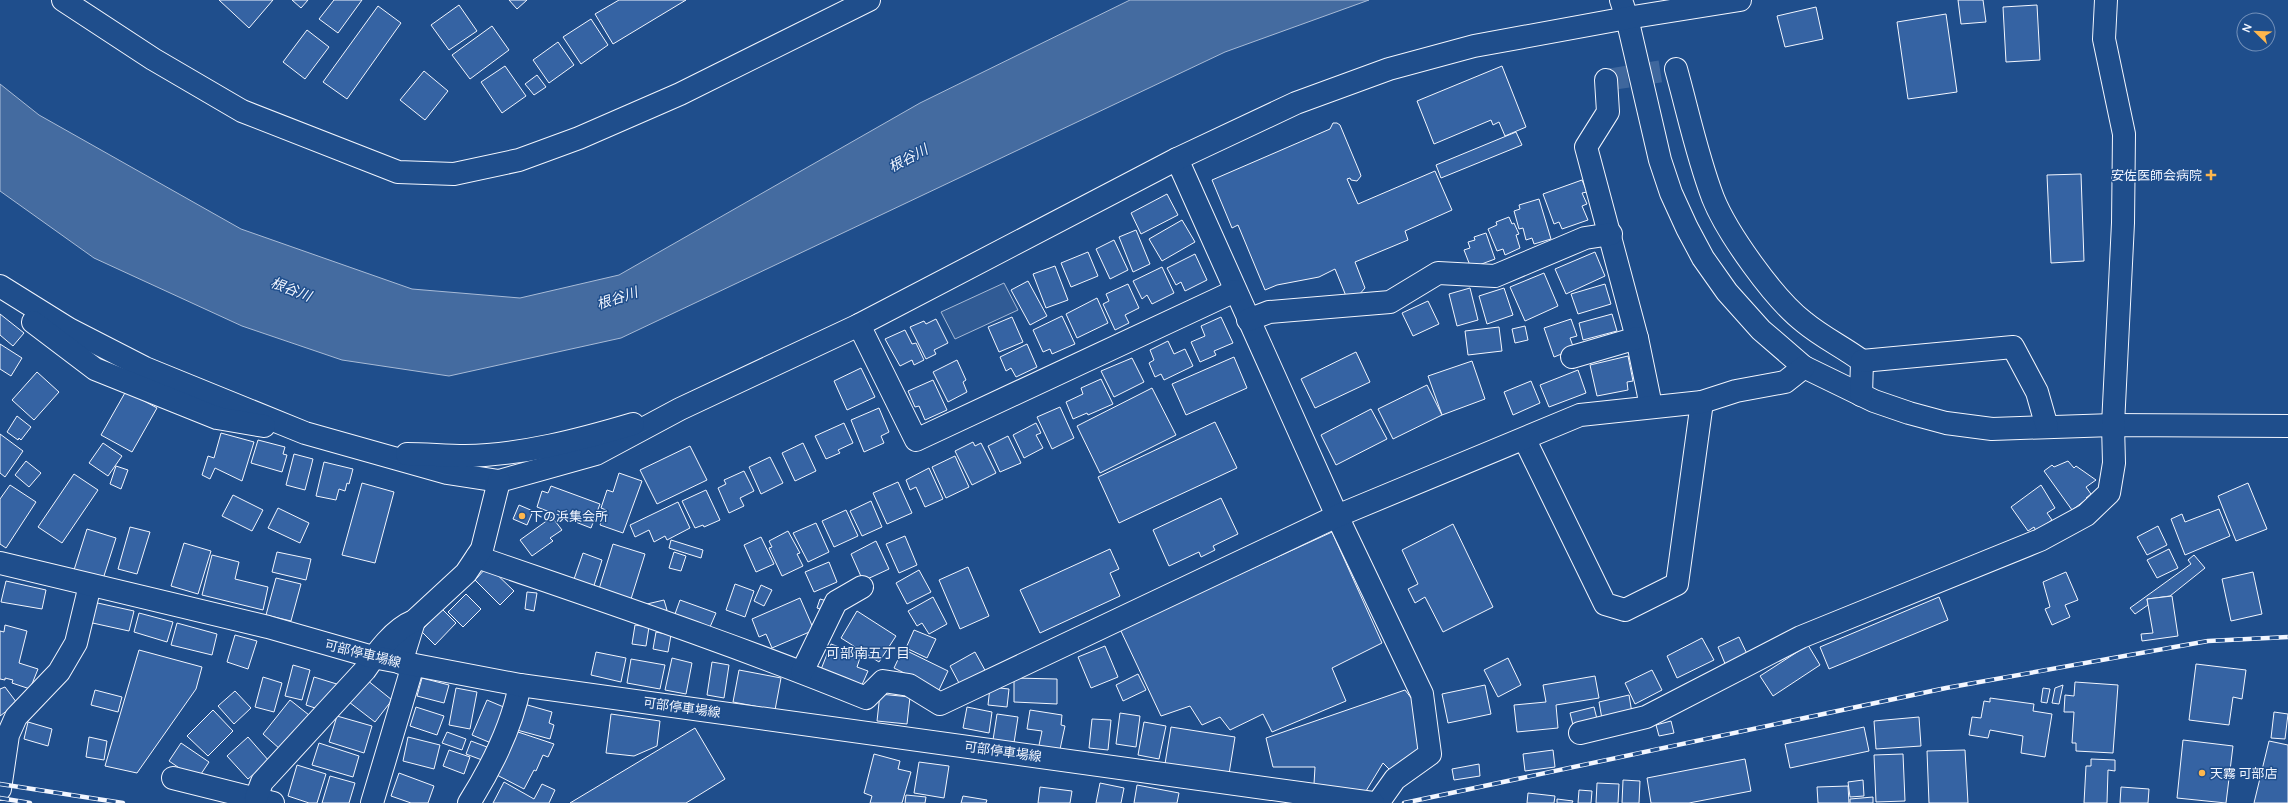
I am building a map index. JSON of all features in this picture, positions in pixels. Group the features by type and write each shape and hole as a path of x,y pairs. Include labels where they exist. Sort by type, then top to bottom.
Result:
{"street":[{"path":"63,0 146,55 242,111 398,172 454,174 520,160 579,138 680,94 868,0"},
{"path":"0,286 69,329 145,368 305,433 368,452 447,473 499,480 596,454 680,409 859,325 1177,159 1296,104 1389,69 1474,46 1623,8 1689,0"},
{"path":"1623,8 1740,0"},
{"path":"1580,733 1646,717 1801,637 2040,540 2086,515 2110,493 2114,463 2114,425 2123,223 2124,134 2104,39 2106,0"},
{"path":"1623,8 1660,160 1671,193 1687,228 1703,258 1727,292 1761,330 1804,368 1861,395 1908,413 1946,423 1992,429 2114,425 2288,426"},
{"path":"1676,70 1699,154 1714,199 1739,243 1769,285 1803,322 1862,361 2013,347 2037,392 2047,427"},
{"path":"1606,80 1608,112 1586,146 1611,234 1637,338 1651,406"},
{"path":"1177,159 1337,516 1422,694 1430,754 1396,779 1378,803"},
{"path":"1248,320 1269,312 1390,302 1438,273 1495,276 1585,238 1611,234"},
{"path":"859,325 916,440 1235,291"},
{"path":"0,292 16,309 95,369 217,418 305,433"},
{"path":"1572,357 1637,338"},
{"path":"1861,395 1862,361"},
{"path":"477,557 802,672 866,698 884,681 909,685 940,704 1337,516 1525,440 1580,415 1651,406 1702,402 1736,391 1785,382 1804,368"},
{"path":"1525,440 1604,604 1625,610 1677,584 1702,402"},
{"path":"368,452 466,456 520,450 582,439 680,409"},
{"path":"173,778 264,800 262,782 365,670 373,657 403,625 414,621 466,573 482,549 499,480"},
{"name":"可部停車場線","path":"0,563 268,627 373,657 520,685 1373,803"},
{"path":"0,789 4,734 16,717 59,672 76,642 90,585"},
{"path":"802,672 836,602 862,587"},
{"path":"372,803 407,664 414,621"},
{"path":"469,803 479,787 515,709 520,685"}],"shaded area":[{"path":"1004,283 1018,310 955,339 941,312"}],"water":[{"name":"根谷川","path":"1130,0 1369,0 1225,52 621,338 449,376 342,360 242,326 94,258 0,191 0,84 39,115 241,229 412,289 520,298 619,275 920,103"}],"building":[{"path":"219,0 273,0 249,28"},
{"path":"292,0 308,0 301,8"},
{"path":"334,0 362,0 338,33 319,19"},
{"path":"509,0 527,0 517,9"},
{"path":"619,0 686,0 613,44 595,14"},
{"path":"1958,0 1983,0 1986,22 1961,24"},
{"path":"459,5 477,31 449,50 431,25"},
{"path":"2037,5 2040,60 2006,62 2003,7"},
{"path":"378,6 401,23 347,99 323,82"},
{"path":"1816,7 1823,39 1785,47 1777,16"},
{"path":"1946,14 1957,92 1908,99 1897,22"},
{"path":"591,19 608,45 581,64 563,37"},
{"path":"492,26 509,50 470,79 452,55"},
{"path":"307,30 329,47 305,79 283,62"},
{"path":"558,42 574,65 549,83 533,60"},
{"path":"505,66 526,96 502,113 481,82"},
{"path":"1502,66 1526,127 1505,136 1499,122 1493,125 1491,120 1434,144 1417,101"},
{"path":"424,71 448,91 425,120 400,100"},
{"path":"537,75 546,87 534,95 525,84"},
{"path":"1333,123 1340,125 1361,176 1357,181 1351,180 1350,178 1347,179 1358,204 1435,171 1452,210 1405,231 1408,240 1355,262 1365,288 1358,296 1346,296 1335,269 1319,277 1277,285 1265,290 1238,225 1232,228 1212,180 1330,129"},
{"path":"1516,132 1522,145 1441,178 1436,165"},
{"path":"2081,174 2084,261 2051,263 2047,175"},
{"path":"1582,180 1587,192 1582,193 1587,204 1582,206 1588,220 1562,229 1559,222 1554,224 1543,194"},
{"path":"1167,194 1178,215 1141,234 1131,213"},
{"path":"1539,199 1551,239 1534,244 1532,238 1526,240 1523,228 1519,229 1514,211 1520,209 1519,205"},
{"path":"1509,217 1512,224 1514,223 1519,234 1516,235 1520,248 1505,255 1503,249 1497,251 1488,229 1497,225 1496,222"},
{"path":"1182,220 1195,242 1162,261 1149,239"},
{"path":"1136,230 1150,264 1133,272 1119,237"},
{"path":"1486,233 1495,259 1471,268 1464,250 1470,248 1468,242 1475,240 1474,237"},
{"path":"1114,240 1128,270 1110,279 1096,249"},
{"path":"1088,252 1098,276 1071,287 1061,263"},
{"path":"1595,252 1605,276 1566,294 1555,269"},
{"path":"1195,254 1207,280 1185,291 1181,282 1176,285 1167,268"},
{"path":"1055,266 1068,300 1046,308 1033,274"},
{"path":"1162,267 1174,293 1152,304 1147,295 1142,299 1133,281"},
{"path":"1544,273 1558,306 1525,321 1510,287"},
{"path":"1028,281 1047,316 1030,325 1011,290"},
{"path":"1128,284 1139,308 1125,315 1129,323 1115,330 1103,304 1109,301 1106,294"},
{"path":"1605,284 1611,304 1578,314 1571,294"},
{"path":"1470,288 1478,320 1457,326 1449,294"},
{"path":"1504,288 1513,315 1487,324 1479,296"},
{"path":"1097,298 1108,323 1077,338 1066,314"},
{"path":"1428,301 1439,324 1413,336 1402,313"},
{"path":"0,314 24,333 13,346 0,335"},
{"path":"1612,314 1617,331 1583,340 1579,323"},
{"path":"1062,316 1075,344 1052,354 1050,349 1043,352 1033,330"},
{"path":"1012,317 1023,342 999,352 988,327"},
{"path":"1221,317 1233,343 1214,351 1216,355 1200,362 1191,342 1205,336 1201,326"},
{"path":"936,319 948,343 934,350 936,354 926,359 910,327 924,321 926,324"},
{"path":"1571,319 1577,336 1570,338 1574,349 1554,357 1544,328"},
{"path":"1525,326 1528,340 1515,343 1512,329"},
{"path":"1499,327 1502,351 1468,355 1465,331"},
{"path":"905,330 912,344 916,343 924,360 914,365 912,360 900,366 885,339"},
{"path":"1168,341 1174,354 1185,349 1193,366 1164,380 1161,374 1155,377 1149,363 1154,360 1150,350"},
{"path":"0,344 22,358 11,376 0,369"},
{"path":"1027,344 1037,367 1016,377 1011,368 1006,371 1000,357"},
{"path":"1356,352 1370,382 1315,408 1301,379"},
{"path":"1628,356 1633,381 1627,382 1628,390 1597,396 1590,365"},
{"path":"1234,357 1247,388 1186,415 1172,384"},
{"path":"1132,358 1144,382 1114,397 1101,371"},
{"path":"957,360 966,380 963,382 967,392 948,402 933,372"},
{"path":"1472,361 1485,399 1442,415 1428,376"},
{"path":"861,368 875,397 847,410 834,381"},
{"path":"1578,370 1586,393 1549,407 1540,385"},
{"path":"37,372 59,392 34,420 12,400"},
{"path":"1101,379 1113,404 1088,415 1087,413 1073,419 1066,402 1083,394 1081,388"},
{"path":"933,380 947,410 925,420 919,406 915,407 908,391"},
{"path":"1531,381 1540,403 1513,415 1504,392"},
{"path":"1427,385 1442,415 1393,439 1378,409"},
{"path":"1152,388 1176,435 1100,473 1077,426"},
{"path":"126,391 157,408 132,452 101,435"},
{"path":"1060,407 1074,438 1052,449 1037,417"},
{"path":"879,408 889,432 881,436 884,443 864,452 851,420"},
{"path":"1371,409 1387,439 1336,465 1321,435"},
{"path":"17,416 31,427 21,440 19,438 18,440 7,432"},
{"path":"1215,422 1237,468 1119,523 1098,477"},
{"path":"844,423 853,443 838,450 840,453 826,459 815,436"},
{"path":"1036,423 1041,433 1036,435 1043,448 1024,458 1013,435"},
{"path":"221,433 254,442 242,481 215,468 210,479 202,475 208,456 214,458"},
{"path":"0,434 23,451 5,477 0,473"},
{"path":"1008,436 1021,463 1000,472 988,446"},
{"path":"258,440 285,447 283,454 287,455 282,472 251,463"},
{"path":"973,442 975,446 981,443 996,473 972,485 955,451"},
{"path":"103,443 122,456 108,476 89,463"},
{"path":"803,443 816,471 795,481 782,453"},
{"path":"690,446 707,480 657,504 640,470"},
{"path":"294,454 313,459 305,490 286,485"},
{"path":"955,456 969,487 946,498 932,467"},
{"path":"770,457 783,483 761,494 749,467"},
{"path":"26,461 41,473 29,487 15,475"},
{"path":"2068,461 2074,468 2076,466 2096,480 2086,487 2091,494 2086,498 2087,499 2072,510 2044,471 2052,465 2054,467"},
{"path":"324,462 353,469 349,484 347,483 345,491 339,489 336,500 316,496"},
{"path":"116,466 128,470 121,489 110,484"},
{"path":"929,468 943,499 925,507 916,487 910,490 906,480"},
{"path":"744,471 754,491 740,498 744,506 729,513 718,488 726,484 724,480"},
{"path":"619,473 642,481 623,533 600,525 606,510 601,508 607,490 613,492"},
{"path":"74,474 98,490 62,543 38,527"},
{"path":"898,482 912,513 887,524 873,493"},
{"path":"362,483 394,492 375,563 342,555"},
{"path":"2248,483 2267,529 2236,541 2218,496"},
{"path":"10,485 36,502 6,548 0,544 0,499"},
{"path":"2041,485 2055,508 2047,513 2052,520 2036,531 2034,527 2028,531 2011,507"},
{"name":"下の浜集会所","path":"551,486 600,504 591,528 537,507 542,491 548,493"},
{"path":"706,490 720,520 704,527 703,525 695,528 682,501"},
{"path":"233,495 263,510 252,531 222,516"},
{"path":"1221,498 1238,534 1213,546 1215,550 1201,557 1199,552 1169,566 1153,530"},
{"path":"871,501 882,527 862,536 850,511"},
{"path":"678,502 690,528 667,540 665,536 654,542 649,530 635,537 630,525"},
{"path":"519,505 533,511 527,525 513,519"},
{"path":"278,508 309,523 300,543 268,528"},
{"path":"2219,509 2230,536 2185,555 2171,519 2182,514 2185,522"},
{"path":"846,510 858,536 834,547 822,521"},
{"path":"552,517 562,530 550,538 553,541 532,556 520,540"},
{"path":"816,523 829,552 808,562 793,533"},
{"path":"1453,524 1493,607 1443,632 1425,597 1415,603 1408,589 1418,584 1402,550"},
{"path":"2158,526 2167,545 2147,555 2137,537"},
{"path":"130,527 150,532 137,574 118,569"},
{"path":"87,529 116,538 103,579 74,570"},
{"path":"788,531 800,553 797,554 803,566 782,576 769,548 772,547 769,541"},
{"path":"1332,532 1382,643 1332,668 1346,701 1272,732 1263,714 1230,730 1220,717 1202,725 1190,706 1161,716 1120,629"},
{"path":"905,536 917,565 899,573 886,544"},
{"path":"761,537 774,564 756,572 744,545"},
{"path":"671,540 703,550 701,558 669,548"},
{"path":"876,541 889,569 863,581 851,554"},
{"path":"184,543 211,551 198,594 171,586"},
{"path":"613,544 645,554 631,599 599,589"},
{"path":"1110,549 1119,569 1110,573 1120,596 1040,633 1020,590"},
{"path":"2169,549 2178,568 2157,578 2147,560"},
{"path":"277,552 311,559 306,580 272,572"},
{"path":"674,552 686,556 681,571 669,568"},
{"path":"583,553 602,560 592,592 572,585"},
{"path":"212,555 239,562 235,579 268,587 263,610 202,595"},
{"path":"2194,555 2205,568 2170,596 2147,599 2148,605 2135,614 2130,608 2191,564 2188,560"},
{"path":"829,562 837,582 814,592 805,572"},
{"path":"488,566 514,591 500,605 475,580"},
{"path":"968,567 989,616 960,629 939,580"},
{"path":"919,570 931,592 907,604 896,583"},
{"path":"2066,572 2078,600 2065,605 2070,617 2052,625 2045,609 2050,607 2043,582"},
{"path":"2253,572 2262,614 2231,621 2222,579"},
{"path":"276,578 301,584 291,621 266,615"},
{"path":"6,581 46,590 42,609 1,602"},
{"path":"735,584 754,591 745,617 726,610"},
{"path":"761,585 772,590 764,606 754,601"},
{"path":"527,592 537,593 534,611 525,609"},
{"path":"466,594 481,609 463,627 448,612"},
{"path":"2172,596 2178,636 2142,641 2141,634 2153,633 2147,599"},
{"path":"933,597 947,624 929,634 922,623 917,626 908,611"},
{"path":"1939,597 1948,620 1829,669 1820,647"},
{"path":"800,598 814,630 772,648 766,634 759,637 752,619"},
{"path":"820,599 827,601 824,610 817,608"},
{"path":"664,600 667,610 649,614 647,604"},
{"path":"680,600 716,613 710,627 675,614"},
{"path":"93,602 134,611 129,631 88,622"},
{"path":"442,609 456,623 435,645 421,631"},
{"path":"857,611 896,636 879,662 841,638"},
{"path":"139,613 173,622 167,642 134,632"},
{"path":"177,623 217,634 212,655 171,645"},
{"path":"5,625 27,631 19,663 38,669 30,689 12,683 13,680 5,678 5,680 0,679 0,631 4,632"},
{"path":"635,625 649,627 646,646 632,644"},
{"path":"914,630 936,639 927,658 906,648"},
{"path":"656,632 671,635 668,652 653,649"},
{"path":"235,635 257,641 248,669 227,662"},
{"path":"1739,637 1748,656 1726,666 1718,647"},
{"path":"1702,638 1714,660 1677,678 1667,656"},
{"path":"831,644 861,655 857,667 868,671 861,687 820,672"},
{"path":"1808,645 1820,665 1773,696 1760,676"},
{"path":"1105,646 1118,677 1091,688 1078,657"},
{"path":"903,649 948,671 939,690 894,668"},
{"path":"139,650 202,667 196,689 137,773 105,766"},
{"path":"596,652 626,658 621,682 591,675"},
{"path":"975,652 986,672 960,685 950,666"},
{"path":"672,658 692,663 686,694 665,690"},
{"path":"1508,658 1521,685 1498,697 1484,670"},
{"path":"631,659 665,665 660,689 627,683"},
{"path":"712,662 729,665 724,698 707,695"},
{"path":"2196,664 2246,670 2242,699 2233,697 2229,725 2189,720"},
{"path":"293,665 310,670 302,700 285,696"},
{"path":"739,670 781,678 775,710 733,702"},
{"path":"1652,670 1662,690 1635,704 1625,683"},
{"path":"1138,674 1146,690 1123,701 1116,685"},
{"path":"1595,676 1599,698 1556,705 1558,728 1517,732 1514,705 1546,702 1543,685"},
{"path":"263,677 282,683 274,712 255,707"},
{"path":"314,677 340,685 324,711 306,705"},
{"path":"422,678 449,685 444,703 417,696"},
{"path":"1014,678 1057,679 1057,704 1014,702"},
{"path":"367,680 392,700 375,722 349,702"},
{"path":"2075,682 2118,685 2113,753 2076,751 2076,743 2072,743 2074,712 2064,712 2065,695 2074,696"},
{"path":"1485,685 1491,714 1448,723 1442,694"},
{"path":"2063,685 2059,704 2052,703 2055,688"},
{"path":"5,687 17,703 0,716 0,689"},
{"path":"990,687 1009,689 1007,707 988,705"},
{"path":"456,688 477,692 470,729 449,725"},
{"path":"2043,688 2050,689 2047,703 2041,702"},
{"path":"95,690 122,697 118,712 91,705"},
{"path":"1405,690 1412,699 1424,752 1392,772 1383,763 1363,796 1314,784 1315,767 1273,767 1266,738"},
{"path":"235,691 251,708 234,724 218,706"},
{"path":"880,694 910,697 907,724 877,721"},
{"path":"1629,695 1632,713 1602,719 1599,702"},
{"path":"1990,698 2034,704 2033,711 2052,714 2045,757 2021,753 2023,736 1990,730 1988,738 1969,735 1972,717 1981,718 1984,701 1990,702"},
{"path":"290,700 309,715 280,749 263,734"},
{"path":"487,700 506,708 491,743 472,735"},
{"path":"524,704 552,712 549,723 554,725 550,739 517,730"},
{"path":"416,707 444,716 437,735 410,726"},
{"path":"967,707 992,712 989,733 963,728"},
{"path":"1594,707 1598,723 1574,729 1570,713"},
{"path":"213,710 233,731 208,756 187,736"},
{"path":"1030,710 1062,715 1061,725 1065,726 1059,754 1038,750 1042,731 1027,729"},
{"path":"2274,712 2288,714 2285,739 2271,738"},
{"path":"1120,713 1140,716 1136,747 1116,744"},
{"path":"611,714 660,721 657,746 634,756 606,753"},
{"path":"997,714 1018,717 1014,743 993,740"},
{"path":"337,716 372,726 364,753 329,742"},
{"path":"1919,717 1921,746 1876,749 1874,721"},
{"path":"1092,719 1111,720 1108,750 1089,748"},
{"path":"1671,721 1674,733 1659,736 1656,725"},
{"path":"28,722 52,729 48,746 24,739"},
{"path":"1144,722 1166,726 1159,759 1138,755"},
{"path":"1171,727 1235,737 1229,774 1165,764"},
{"path":"1864,727 1869,751 1790,768 1785,744"},
{"path":"695,728 725,779 686,803 570,803"},
{"path":"512,730 554,744 548,757 543,755 536,771 534,770 524,789 493,773"},
{"path":"447,732 466,739 462,750 442,743"},
{"path":"89,737 107,741 104,760 86,757"},
{"path":"248,737 269,761 248,779 227,756"},
{"path":"408,737 440,745 434,769 403,761"},
{"path":"2183,740 2233,746 2226,803 2177,798"},
{"path":"471,741 487,747 482,760 466,754"},
{"path":"2269,741 2288,745 2288,803 2254,803"},
{"path":"181,743 209,762 197,780 169,761"},
{"path":"319,743 359,756 353,777 312,765"},
{"path":"449,750 470,757 464,774 443,766"},
{"path":"1553,750 1555,767 1525,771 1523,754"},
{"path":"1965,750 1968,803 1929,803 1927,751"},
{"path":"874,754 900,761 898,769 911,772 902,803 870,803 872,796 864,793"},
{"path":"1903,754 1905,801 1876,802 1874,755"},
{"path":"1745,759 1751,791 1689,803 1651,803 1647,778"},
{"path":"2091,759 2115,760 2115,771 2108,770 2107,803 2084,803 2086,766 2091,766"},
{"path":"919,762 949,766 944,798 914,793"},
{"path":"1479,764 1480,776 1454,780 1452,769"},
{"path":"297,765 326,774 317,803 309,803 288,796"},
{"path":"399,773 434,786 428,803 411,803 391,796"},
{"path":"330,776 355,783 349,803 322,803"},
{"path":"1623,780 1640,781 1639,803 1622,803"},
{"path":"1863,780 1864,796 1850,797 1848,782"},
{"path":"504,782 534,799 542,784 555,790 549,803 493,803"},
{"path":"1100,783 1124,788 1121,803 1096,803"},
{"path":"1597,783 1619,784 1618,803 1596,803"},
{"path":"1137,785 1179,793 1177,803 1134,803"},
{"path":"1848,786 1849,803 1818,803 1817,787"},
{"path":"1040,787 1072,791 1070,803 1038,803"},
{"path":"2121,787 2149,789 2148,803 2120,803"},
{"path":"1579,790 1592,791 1591,803 1578,803"},
{"path":"1528,793 1555,796 1554,803 1527,803"},
{"path":"906,795 926,797 925,803 905,803"},
{"path":"963,796 987,800 986,803 961,803"},
{"path":"1873,797 1873,803 1850,803 1850,799"},
{"path":"1557,799 1573,801 1572,803 1557,803"}],"tunnel":[{"path":"1606,80 1676,69"}],"railway":[{"path":"1404,803 1946,688 2208,641 2288,637"},
{"path":"0,784 123,803"},
{"path":"0,798 30,803"}],"place":[{"name":"安佐医師会病院","path":"2211,175"},
{"name":"下の浜集会所","path":"522,516"},
{"name":"天霧 可部店","path":"2202,773"}],"district":[{"name":"可部南五丁目","path":"868,653"}]}
